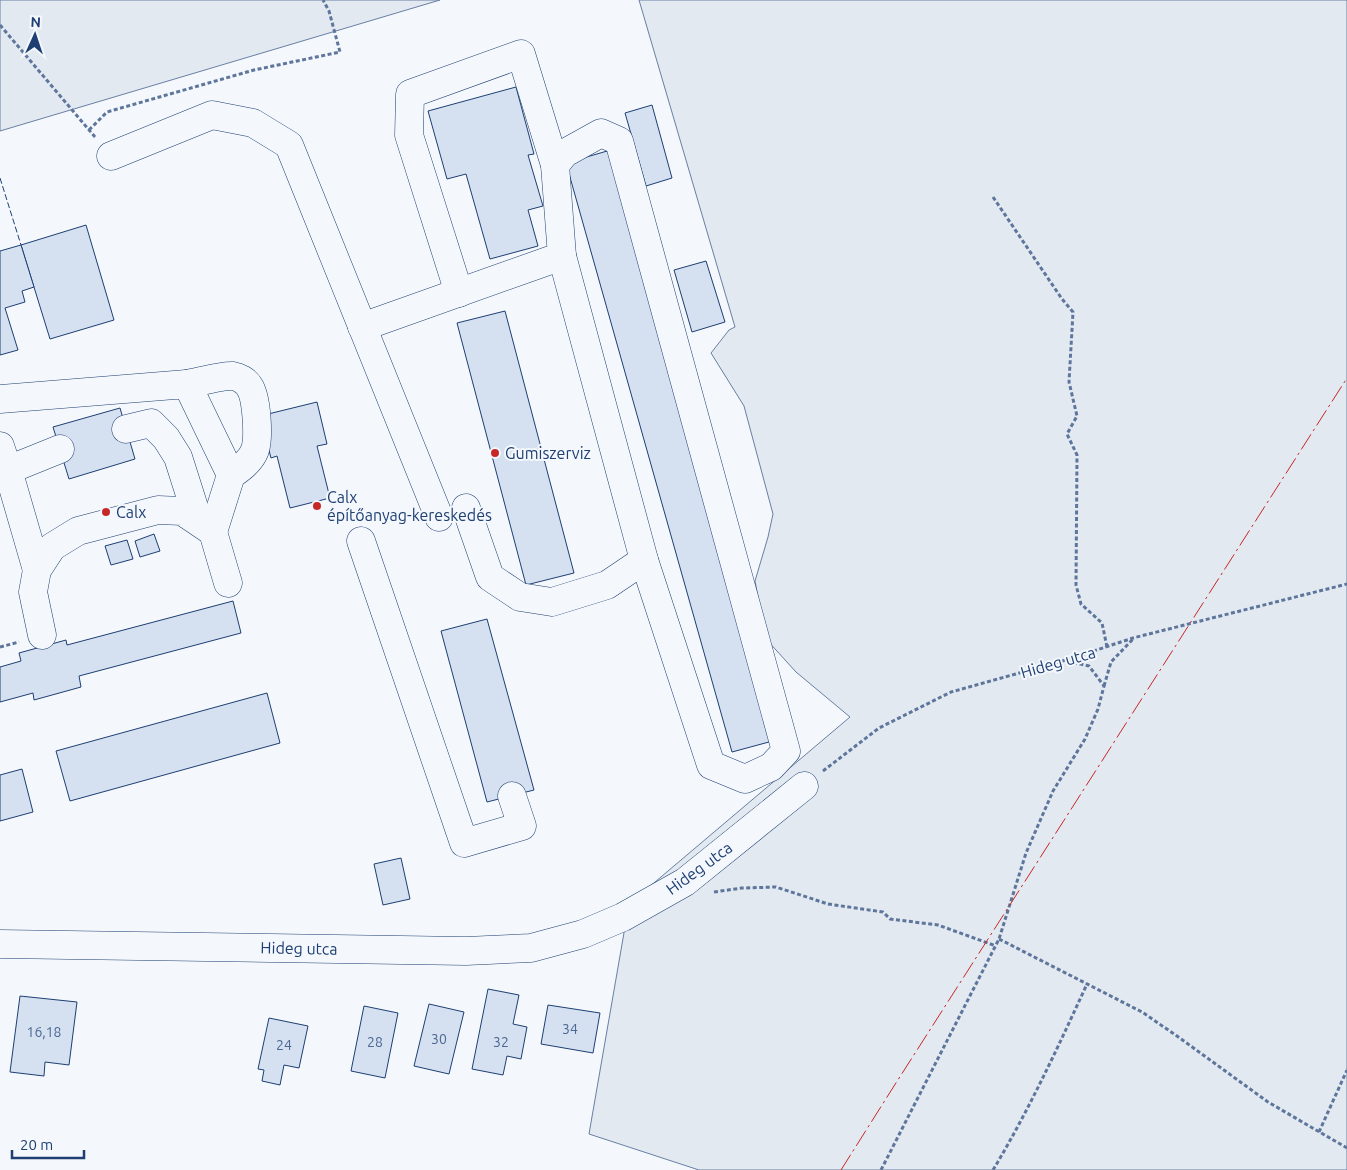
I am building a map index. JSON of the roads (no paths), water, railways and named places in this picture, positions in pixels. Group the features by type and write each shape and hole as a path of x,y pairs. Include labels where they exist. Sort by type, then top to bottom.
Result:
{"street":[{"path":"459,293 409,135 410,94 521,54 554,165 562,256 644,560 710,765 746,779 771,766 786,751 619,141 602,133 565,153 554,165"},
{"path":"111,156 212,115 254,123 289,145 439,517"},
{"path":"362,327 562,256"},
{"path":"0,399 187,384 232,376 243,380 250,387 257,414 256,448 246,463 231,475 205,526"},
{"path":"187,384 231,475"},
{"path":"126,429 151,423 166,438 178,457 228,583"},
{"path":"37,570 4,458 60,449"},
{"path":"466,508 490,577 520,597 552,602 607,585 644,560"},
{"path":"42,636 33,592 37,570 52,547 78,531 158,510 182,511 205,526"},
{"path":"361,541 464,843 522,826 512,796"},
{"name":"Hideg utca","path":"0,944 466,951 531,948 583,934 623,917 686,882 804,786"}],"place":[{"name":"Gumiszerviz","path":"495,453"},
{"name":"Calx építőanyag-kereskedés","path":"317,506"},
{"name":"Calx","path":"106,512"}]}
